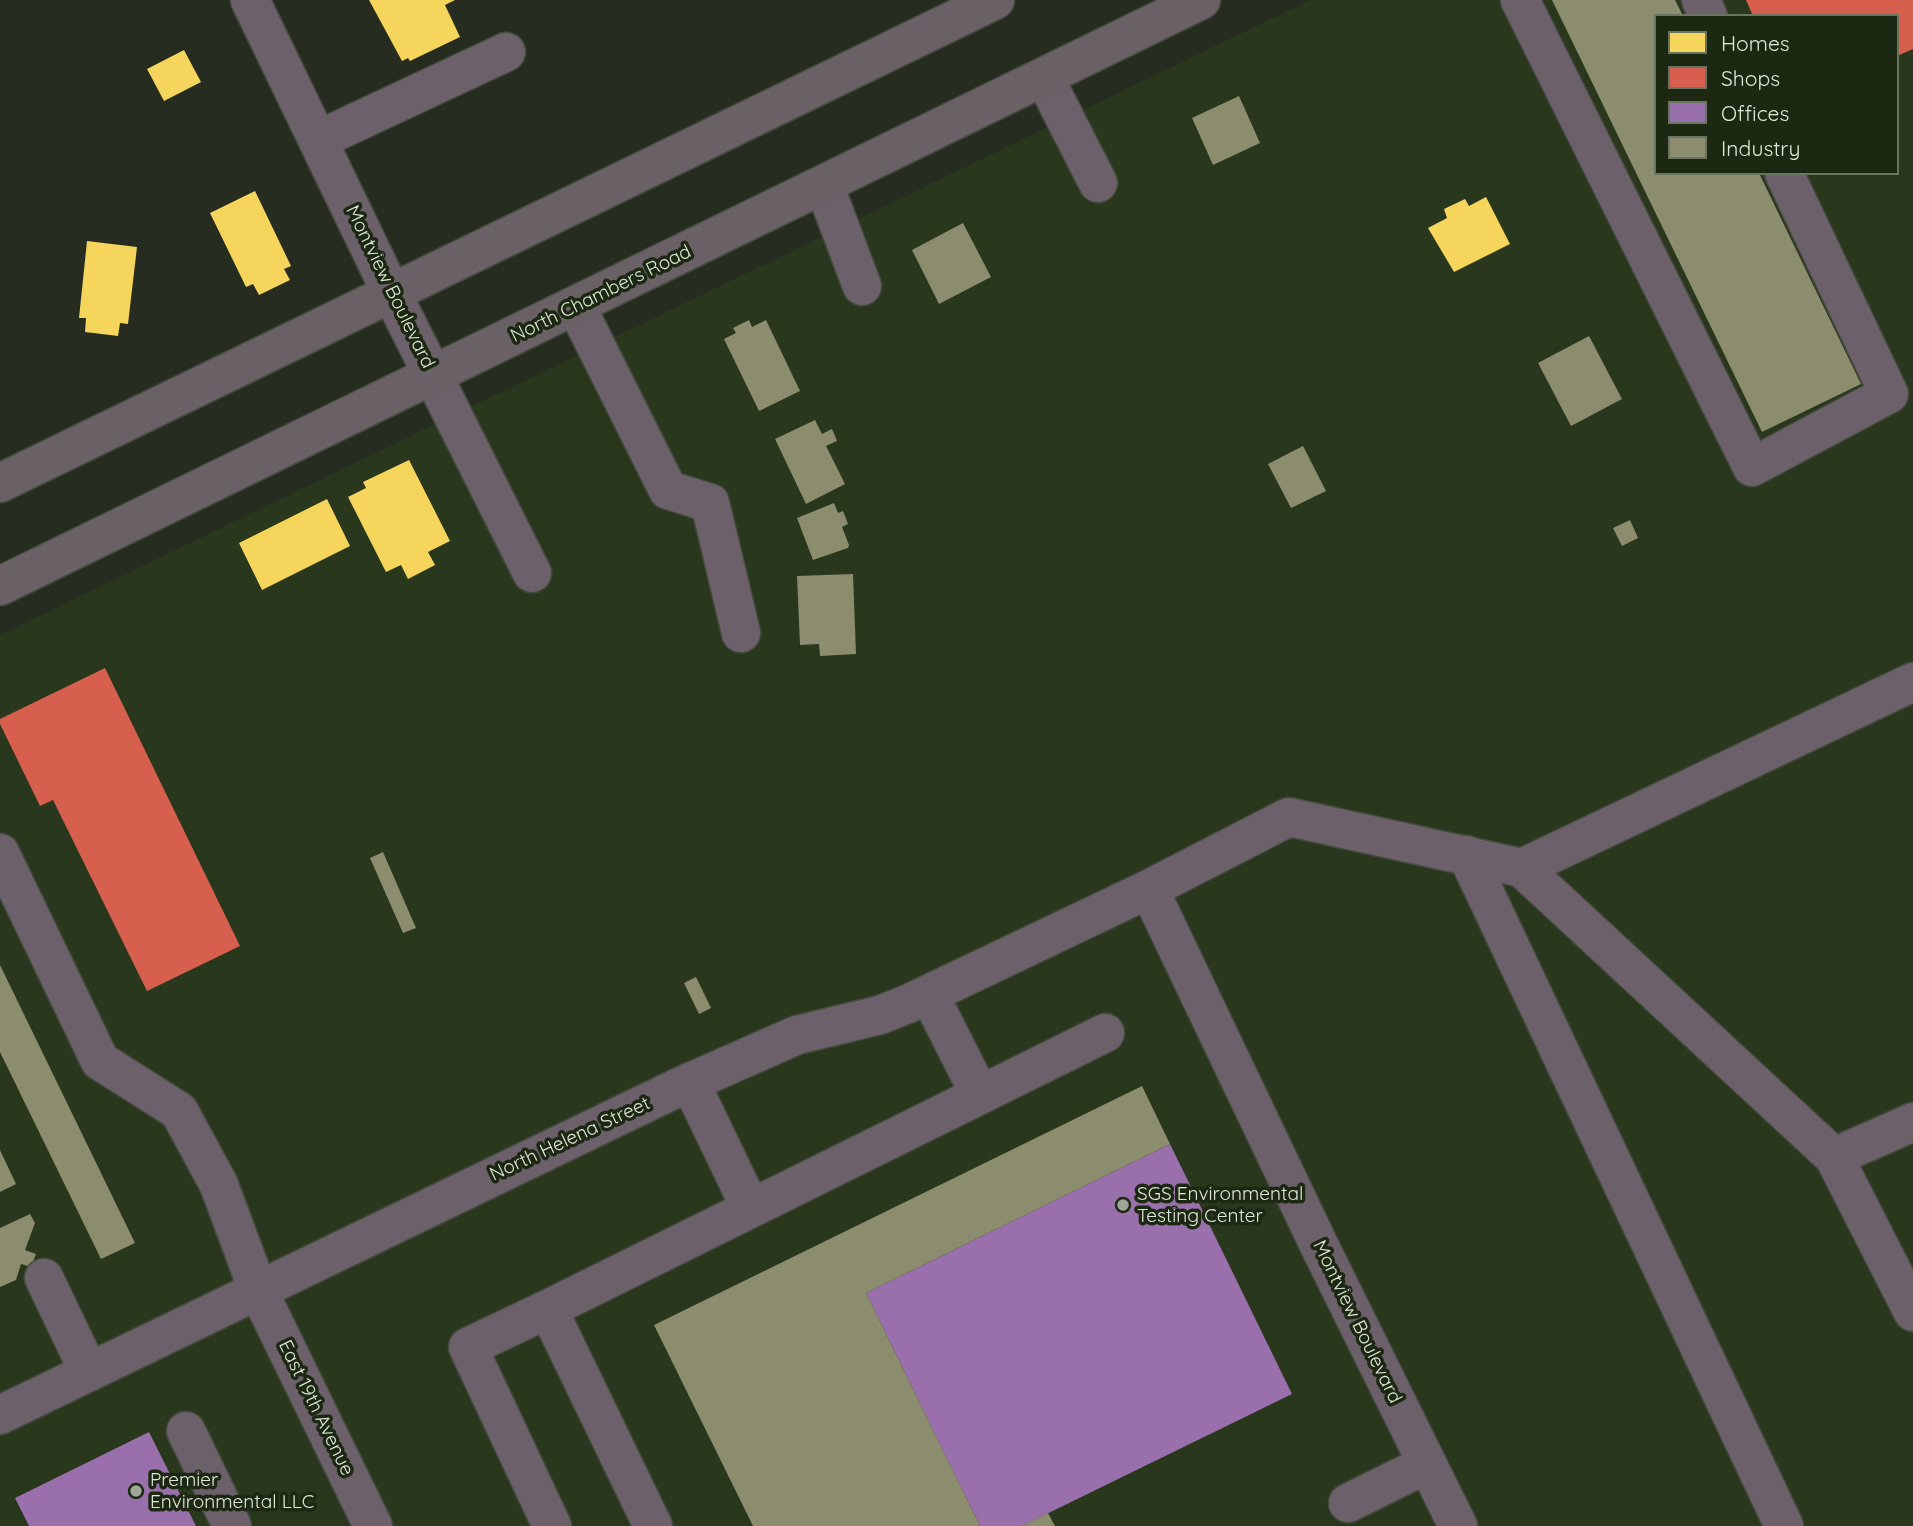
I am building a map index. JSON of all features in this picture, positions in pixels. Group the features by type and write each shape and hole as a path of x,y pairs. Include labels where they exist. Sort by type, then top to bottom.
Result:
{"main road":[{"path":"0,483 391,292 595,197 995,0"},
{"name":"North Chambers Road","path":"0,586 1201,0"}],"street":[{"name":"Montview Boulevard","path":"250,0 391,292 532,573"},
{"path":"1520,0 1752,467 1889,394 1785,175"},
{"path":"318,140 506,52"},
{"path":"1044,77 1098,183"},
{"path":"824,185 862,286"},
{"path":"576,306 668,490 710,503 741,633"},
{"path":"1913,682 1521,868 1834,1157 1913,1312"},
{"name":"North Helena Street","path":"0,1415 690,1082 797,1035 880,1015 1149,889 1289,817 1521,868"},
{"name":"East 19th Avenue","path":"0,853 100,1061 179,1111 219,1185 258,1290 373,1526"},
{"path":"1467,855 1784,1526"},
{"name":"Montview Boulevard","path":"1149,889 1458,1526"},
{"path":"929,993 980,1095"},
{"path":"552,1526 468,1347 1105,1033"},
{"path":"690,1082 750,1207"},
{"path":"1834,1157 1913,1122"},
{"path":"44,1278 89,1373"},
{"path":"548,1309 653,1526"},
{"path":"186,1431 232,1526"},
{"path":"1348,1503 1427,1464"}],"shaded area":[{"path":"1310,0 1913,0 1913,1526 0,1526 0,635"}],"building: Homes":[{"path":"369,0 455,0 445,5 460,37 410,61 408,58 402,61"},
{"path":"184,50 201,82 164,101 147,69"},
{"path":"255,191 291,266 284,269 290,280 259,295 253,284 246,287 210,213"},
{"path":"1486,197 1510,244 1454,272 1428,228 1447,218 1444,209 1465,199 1469,206"},
{"path":"87,241 137,247 128,324 120,323 118,336 85,332 86,318 79,318"},
{"path":"409,460 450,541 428,552 435,565 408,579 401,565 386,572 348,497 366,488 363,482"},
{"path":"327,499 350,546 262,590 239,543"}],"building: Shops":[{"path":"1746,0 1913,0 1913,49 1899,55 1899,14 1752,14"},
{"path":"105,668 240,946 147,991 53,800 40,806 0,724 0,719"}],"building: Offices":[{"path":"1170,1144 1292,1394 1022,1526 980,1526 866,1293"},
{"path":"149,1432 196,1526 29,1526 15,1498"}],"building: Industry":[{"path":"1552,0 1675,0 1682,14 1654,14 1654,175 1760,175 1861,384 1762,432"},
{"path":"1239,96 1260,143 1213,165 1192,118"},
{"path":"963,223 991,277 939,304 912,250"},
{"path":"749,320 752,327 766,320 800,391 759,411 724,339 736,333 733,328"},
{"path":"1589,336 1622,399 1571,426 1538,363"},
{"path":"815,420 822,434 832,429 837,441 826,446 845,484 806,504 775,439"},
{"path":"1303,446 1326,491 1291,508 1268,464"},
{"path":"834,503 838,513 843,511 848,524 842,527 848,548 813,560 797,518"},
{"path":"1630,520 1638,538 1622,546 1613,528"},
{"path":"853,574 856,654 820,656 819,644 800,645 797,576"},
{"path":"383,852 416,928 403,933 370,858"},
{"path":"0,965 135,1243 101,1259 0,1052"},
{"path":"696,977 711,1008 699,1014 684,983"},
{"path":"1142,1086 1170,1144 866,1293 980,1526 753,1526 654,1325"},
{"path":"0,1150 16,1184 0,1192"},
{"path":"30,1214 35,1223 25,1250 36,1254 31,1267 21,1264 16,1280 0,1287 0,1228"},
{"path":"1048,1513 1055,1526 1022,1526"}],"place":[{"name":"SGS Environmental Testing Center","path":"1123,1205"},
{"name":"Premier Environmental LLC","path":"136,1491"}]}
